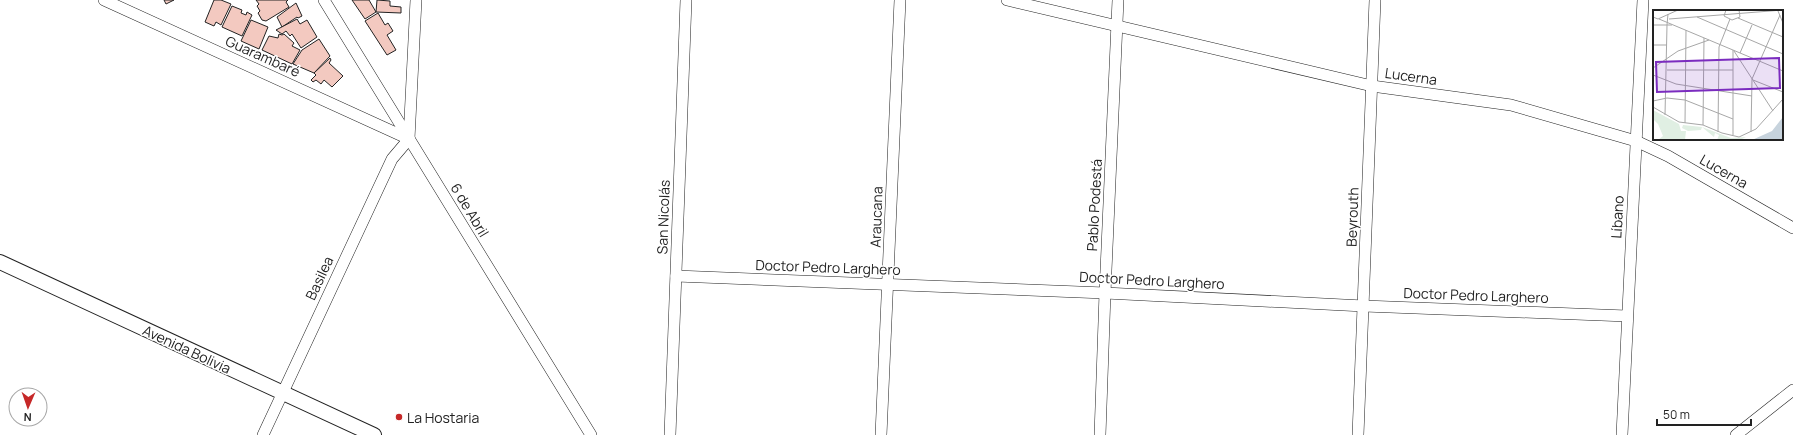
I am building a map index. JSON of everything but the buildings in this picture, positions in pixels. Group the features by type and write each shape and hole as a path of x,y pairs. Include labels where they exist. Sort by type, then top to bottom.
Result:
{"street":[{"name":"Guarambaré","path":"104,0 409,138"},
{"name":"6 de Abril","path":"324,0 591,435"},
{"path":"409,138 416,0"},
{"name":"San Nicolás","path":"670,435 686,0"},
{"name":"Araucana","path":"881,435 900,0"},
{"name":"Lucerna","path":"1007,0 1372,86 1511,105 1636,141 1668,156 1793,228"},
{"name":"Pablo Podestá","path":"1100,435 1104,293 1118,0"},
{"name":"Beyrouth","path":"1358,435 1375,0"},
{"name":"Líbano","path":"1622,435 1643,0"},
{"name":"Basilea","path":"263,435 392,159 409,138"},
{"name":"Avenida Bolivia","path":"0,262 374,435"},
{"name":"Doctor Pedro Larghero","path":"676,276 1627,316"},
{"path":"1736,435 1793,390"}],"place":[{"name":"La Hostaria","path":"399,417"}]}
